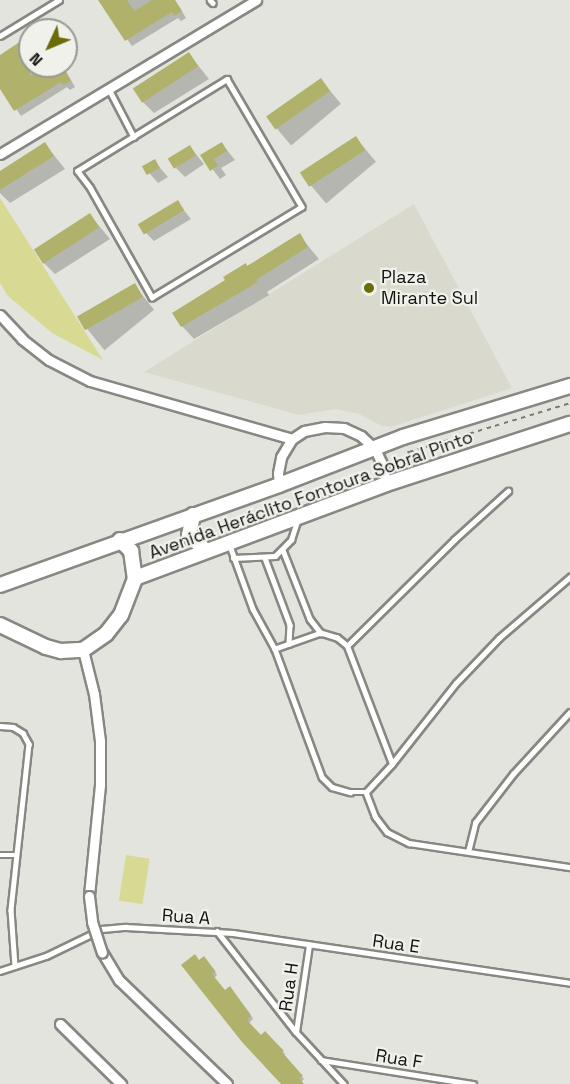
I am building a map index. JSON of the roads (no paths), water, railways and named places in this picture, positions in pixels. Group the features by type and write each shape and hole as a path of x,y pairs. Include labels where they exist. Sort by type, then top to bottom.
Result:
{"street":[{"path":"0,154 255,0"},
{"path":"0,315 22,339 50,360 90,381 292,439"},
{"name":"Avenida Heráclito Fontoura Sobral Pinto","path":"0,585 120,540 279,485 403,437 570,386"},
{"name":"Avenida Heráclito Fontoura Sobral Pinto","path":"83,650 106,634 121,615 135,578 386,484 570,424"},
{"path":"279,485 278,473 281,457 292,439 304,431 325,427 344,428 361,436 375,449 383,466 386,484"},
{"path":"193,515 189,535 206,551"},
{"path":"120,540 131,551 135,578"},
{"path":"0,625 46,647 61,651 83,650 94,694 100,741 100,785 89,896 92,922 102,952 118,980 227,1084"},
{"path":"60,1024 121,1084"}],"lane":[{"path":"0,36 59,0"},
{"path":"227,79 302,207 152,298 90,188 77,171 134,137 227,79"},
{"path":"108,87 134,137"},
{"path":"347,646 429,564 508,491"},
{"path":"233,558 265,558 283,550 291,540 299,516"},
{"path":"229,542 253,609 275,649 322,777 332,787 350,792 366,792 392,764 456,682 515,623 570,577"},
{"path":"283,550 310,619 321,633 337,638 347,646 392,764"},
{"path":"265,558 290,625 290,644"},
{"path":"275,649 321,633"},
{"path":"468,852 475,823 513,774 570,712"},
{"path":"0,725 13,727 23,733 29,744 21,836 16,855 10,910 15,966"},
{"path":"366,792 375,816 387,832 409,843 570,867"},
{"path":"0,855 16,855"},
{"name":"Rua A","path":"0,971 46,956 102,929 126,927 217,931 296,1032 344,1084"},
{"name":"Rua E","path":"217,931 570,983"},
{"name":"Rua H","path":"296,1032 309,945"},
{"name":"Rua F","path":"321,1060 441,1082 473,1084"}],"place":[{"name":"Plaza Mirante Sul","path":"369,288"}]}
